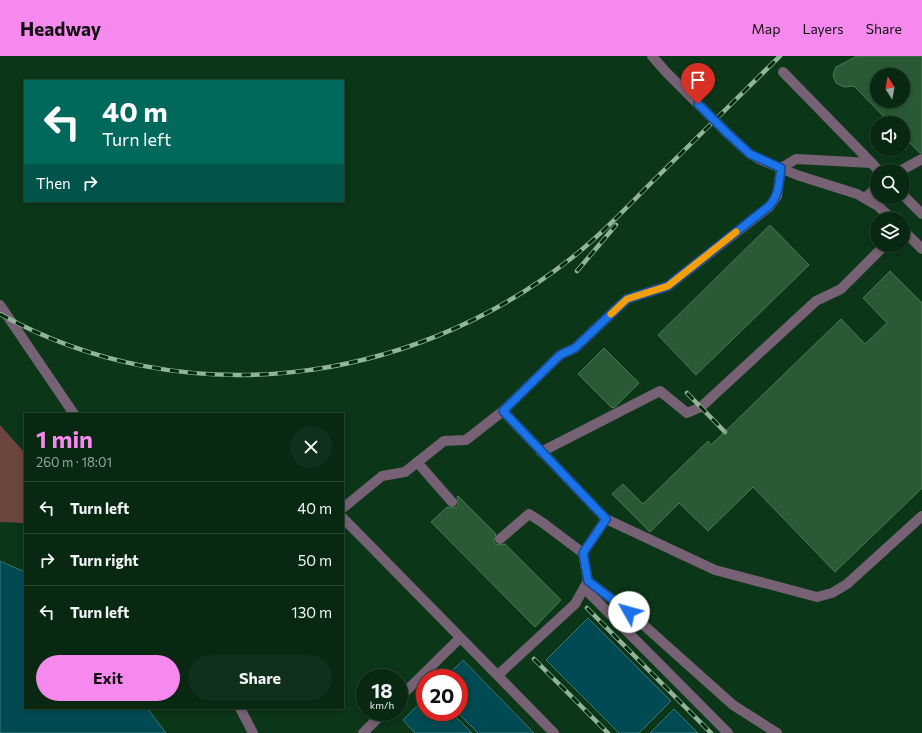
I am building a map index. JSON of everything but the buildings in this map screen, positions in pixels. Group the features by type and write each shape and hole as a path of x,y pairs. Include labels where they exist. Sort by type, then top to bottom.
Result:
{"lane":[{"path":"652,56 740,146 759,159 797,175 843,189 865,198 884,212"},
{"path":"783,72 872,163"},
{"path":"344,507 382,476 405,472 444,441 466,440 503,411 560,355 575,348 627,299 668,286 769,206 777,196 781,168 796,158 872,163"},
{"path":"910,166 922,159"},
{"path":"865,198 870,193"},
{"path":"910,202 922,214"},
{"path":"910,237 922,249"},
{"path":"541,452 660,391 687,413 701,407 816,301 840,289 878,252"},
{"path":"0,306 73,413"},
{"path":"503,411 606,519 715,570 817,597 832,593 846,584 922,516"},
{"path":"417,462 452,502"},
{"path":"500,539 529,514 583,553"},
{"path":"344,519 554,733"},
{"path":"498,675 574,604 586,584 583,553 606,519"},
{"path":"586,584 728,733"},
{"path":"586,584 629,612 733,705 778,733"},
{"path":"408,689 460,638"},
{"path":"241,709 253,733"},
{"path":"363,733 375,721"}],"shaded area":[{"path":"0,425 24,452 24,523 0,522"}],"water":[{"path":"0,561 24,572 24,709 148,709 166,733 0,733"},
{"path":"588,618 671,701 639,733 619,733 546,660"},
{"path":"463,660 534,733 478,733 466,721 468,721 468,669 454,669"},
{"path":"416,707 416,721 460,721 472,733 415,733 404,721 408,721 408,715"},
{"path":"674,709 698,733 650,733"}],"railway":[{"path":"0,314 70,346 143,366 217,375 292,372 366,359 437,336 506,303 569,260 612,223 780,56"},
{"path":"577,271 616,225"},
{"path":"687,393 725,432"},
{"path":"587,608 711,733"},
{"path":"534,659 608,733"}],"slow traffic":[{"path":"611,314 627,299 668,286 736,232"}],"route":[{"path":"629,612 588,581 583,553 606,519 503,411 560,355 575,348 627,299 668,286 774,201 777,196 781,168 750,154 698,104"}]}
